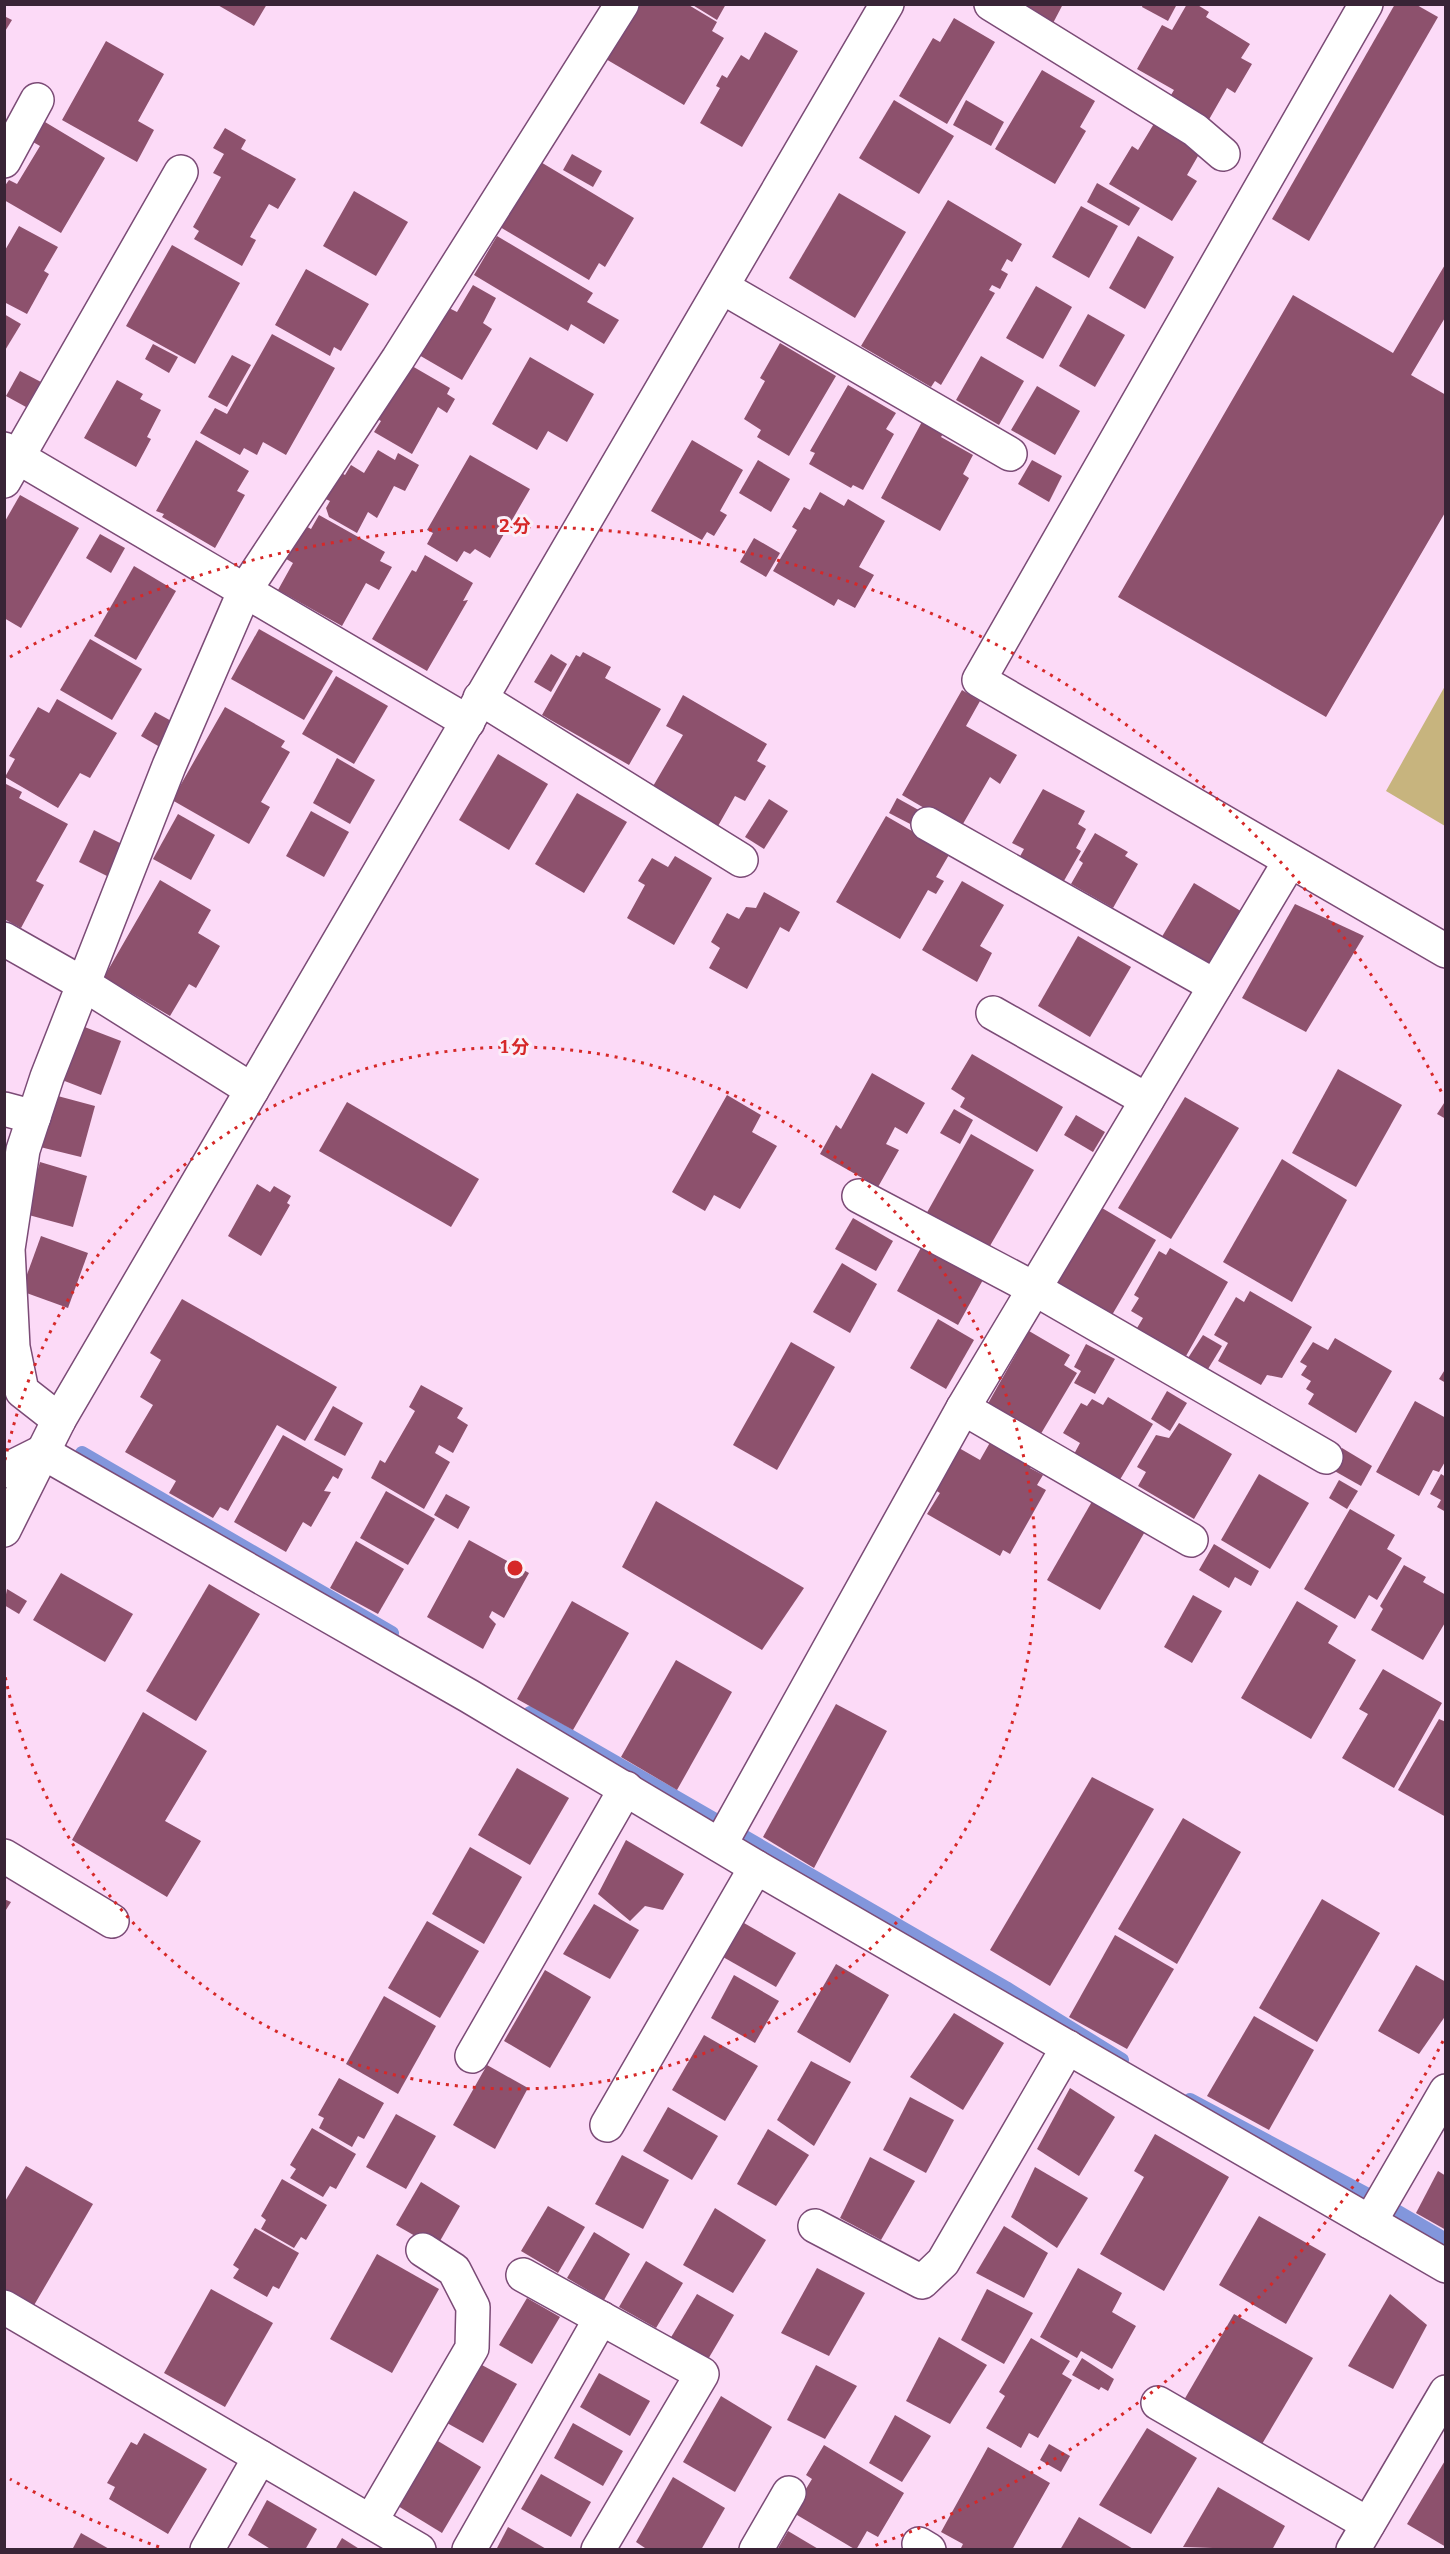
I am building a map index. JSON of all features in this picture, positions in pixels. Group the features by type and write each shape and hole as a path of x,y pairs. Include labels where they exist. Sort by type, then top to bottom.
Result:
{"street":[{"path":"59,1420 22,1391 13,1347 8,1249 23,1150 19,1113 47,1077 169,766 245,590 398,359 622,4"},
{"path":"4,1530 59,1420 887,4"},
{"path":"991,4 1195,130 1223,154"},
{"path":"1366,4 979,680 1446,951"},
{"path":"4,161 37,100"},
{"path":"181,172 9,462 245,590 474,710 741,860"},
{"path":"722,287 1010,454"},
{"path":"928,824 1215,986"},
{"path":"720,1845 963,1408 1290,861"},
{"path":"4,939 85,985 252,1090"},
{"path":"993,1013 1148,1100"},
{"path":"859,1196 1035,1289 1326,1457"},
{"path":"963,1408 1191,1540"},
{"path":"4,1471 42,1452"},
{"path":"42,1452 626,1788 756,1867 1446,2266"},
{"path":"472,2056 626,1788"},
{"path":"4,1856 112,1921"},
{"path":"607,2125 756,1867"},
{"path":"815,2226 922,2282 943,2262 1068,2047"},
{"path":"1370,2222 1446,2091"},
{"path":"371,2522 472,2348 473,2307 454,2270 423,2250"},
{"path":"523,2276 702,2374 598,2550"},
{"path":"4,2307 419,2550"},
{"path":"470,2550 601,2318"},
{"path":"1158,2403 1361,2537 1446,2391"},
{"path":"207,2550 260,2457"},
{"path":"756,2550 789,2493"}],"shaded area":[{"path":"1445,686 1446,826 1386,791"}],"building":[{"path":"216,4 267,4 254,26"},
{"path":"629,4 687,4 717,22 712,31 724,38 684,105 599,55"},
{"path":"691,4 726,4 717,20"},
{"path":"1012,4 1063,4 1051,27"},
{"path":"1143,4 1177,4 1168,21 1142,7"},
{"path":"1187,4 1196,4 1209,12 1206,17 1250,44 1241,58 1252,64 1235,93 1227,88 1207,123 1168,100 1174,90 1137,69 1162,25 1172,30"},
{"path":"1395,4 1415,4 1438,17 1309,241 1272,219"},
{"path":"4,16 12,20 4,33"},
{"path":"954,18 995,42 947,124 899,96 933,38 940,42"},
{"path":"765,32 798,51 742,147 700,123 720,88 716,86 722,75 727,78 741,55 749,60"},
{"path":"106,41 164,74 138,121 154,130 137,162 62,120"},
{"path":"1042,70 1095,101 1080,127 1086,131 1055,184 995,149"},
{"path":"894,100 954,136 919,194 859,158"},
{"path":"966,100 1004,122 991,146 953,125"},
{"path":"45,122 105,158 61,233 4,200 4,187 9,180 17,184 40,146 33,142"},
{"path":"1155,122 1202,149 1187,175 1197,181 1172,221 1109,184 1132,146 1138,150"},
{"path":"225,128 246,140 241,149 296,179 278,209 269,204 250,237 256,240 242,266 194,239 199,231 193,227 221,177 213,173 224,154 213,148"},
{"path":"572,154 602,171 593,187 563,170"},
{"path":"534,158 634,218 605,267 599,263 589,280 495,224"},
{"path":"1097,183 1140,208 1129,226 1087,202"},
{"path":"354,191 408,222 376,276 323,246"},
{"path":"839,193 906,232 855,318 789,278"},
{"path":"948,200 1022,244 1012,262 1007,259 1001,270 1008,274 1000,289 992,285 989,290 995,293 941,385 935,381 931,387 861,346"},
{"path":"1081,206 1118,226 1089,278 1052,257"},
{"path":"19,226 58,247 44,271 49,274 27,314 4,302 4,252"},
{"path":"497,236 593,293 587,302 619,320 604,344 571,324 568,331 474,275"},
{"path":"1138,236 1174,257 1145,309 1109,288"},
{"path":"172,245 240,283 195,364 126,326"},
{"path":"1446,263 1446,316 1411,375 1446,395 1446,511 1326,717 1118,597 1293,295 1393,353"},
{"path":"306,269 369,304 341,351 334,347 330,356 275,325"},
{"path":"473,285 496,298 483,323 492,329 462,380 412,351 445,306 457,312"},
{"path":"1036,286 1072,307 1043,359 1006,338"},
{"path":"4,314 21,324 4,352"},
{"path":"1088,314 1125,335 1095,387 1059,366"},
{"path":"272,334 335,368 286,455 263,442 257,455 244,448 240,455 200,433 215,408 227,414"},
{"path":"780,343 836,376 789,456 757,437 761,430 744,419 765,381 760,378"},
{"path":"153,344 178,357 169,373 145,359"},
{"path":"232,355 251,365 227,407 208,397"},
{"path":"981,356 1024,381 999,425 956,400"},
{"path":"530,357 594,394 567,442 548,431 537,450 492,424"},
{"path":"412,366 450,388 447,394 455,399 447,413 438,407 412,454 374,432 381,421 372,416 389,387 397,391"},
{"path":"20,371 41,382 26,407 6,396"},
{"path":"117,380 143,394 140,399 161,410 147,437 151,439 136,467 84,438"},
{"path":"848,385 896,413 886,429 894,434 863,490 853,485 851,488 809,464 815,453 810,451"},
{"path":"1037,386 1080,411 1055,455 1011,430"},
{"path":"924,418 945,430 941,437 973,455 963,474 969,478 940,531 881,498"},
{"path":"196,440 249,471 237,491 245,495 215,548 162,517 164,514 156,511"},
{"path":"692,440 743,470 720,511 727,515 714,536 707,532 702,540 651,511"},
{"path":"378,450 395,460 398,453 419,465 405,491 394,486 377,518 368,512 357,533 329,517 326,508 330,501 319,496 334,469 345,475 351,465 364,473"},
{"path":"470,455 530,489 490,558 475,549 470,554 464,551 457,562 427,544 433,533 427,530"},
{"path":"758,460 790,479 771,512 739,493"},
{"path":"1032,460 1062,476 1049,502 1018,484"},
{"path":"820,492 844,506 848,499 885,521 859,567 874,575 855,608 838,599 834,606 773,571 797,530 792,527 804,507 810,510"},
{"path":"20,495 79,528 21,628 4,618 4,523"},
{"path":"319,515 385,552 380,561 392,567 379,590 366,583 342,626 278,590 293,563 283,557 302,524 311,529"},
{"path":"100,534 125,548 111,573 86,558"},
{"path":"754,538 780,553 766,577 740,562"},
{"path":"425,555 473,583 463,601 468,600 427,671 372,639 412,570 416,572"},
{"path":"134,566 176,591 136,660 94,636"},
{"path":"259,629 333,671 304,720 231,679"},
{"path":"90,639 142,669 112,720 60,690"},
{"path":"583,652 611,667 605,678 661,709 629,765 542,715 576,655 580,657"},
{"path":"551,654 567,664 551,692 534,682"},
{"path":"336,676 388,706 354,764 302,734"},
{"path":"962,690 980,701 966,726 1017,755 1000,784 990,777 960,829 902,795"},
{"path":"683,695 767,744 757,761 766,766 745,801 735,796 718,826 652,788 683,735 666,726"},
{"path":"57,699 117,733 90,778 80,773 58,808 5,777 15,759 9,756 38,707 49,713"},
{"path":"225,707 285,741 281,747 290,752 261,802 270,807 249,844 172,800"},
{"path":"155,712 184,728 170,753 141,736"},
{"path":"498,754 548,784 509,850 459,820"},
{"path":"337,758 375,780 350,824 313,803"},
{"path":"4,783 22,792 19,798 68,824 36,881 44,885 21,928 4,919"},
{"path":"1043,789 1085,811 1078,824 1086,829 1076,848 1081,851 1061,886 1018,860 1024,849 1012,843"},
{"path":"577,793 627,822 584,893 535,864"},
{"path":"897,798 924,813 916,827 889,813"},
{"path":"769,799 788,811 764,849 745,837"},
{"path":"311,811 349,832 324,877 286,856"},
{"path":"178,814 215,835 191,880 153,859"},
{"path":"886,816 950,853 936,877 944,881 936,894 928,890 900,939 836,902"},
{"path":"94,830 128,847 113,879 79,862"},
{"path":"1095,833 1128,852 1125,856 1138,864 1113,908 1071,884 1083,863 1079,860"},
{"path":"675,856 712,878 674,945 627,918 645,885 638,881 652,858 668,867"},
{"path":"160,880 211,910 198,933 220,946 196,988 189,984 170,1016 104,977"},
{"path":"962,881 1004,905 980,946 992,953 977,982 922,950"},
{"path":"1194,883 1244,913 1210,970 1160,940"},
{"path":"764,892 800,912 789,932 780,927 747,989 709,968 720,948 711,942 727,913 739,919 746,907 756,908"},
{"path":"1295,904 1364,936 1306,1032 1242,998"},
{"path":"1078,936 1131,967 1090,1037 1038,1006"},
{"path":"82,1026 121,1041 101,1095 62,1080"},
{"path":"972,1054 1063,1107 1037,1152 960,1107 965,1098 951,1089"},
{"path":"1338,1069 1402,1105 1356,1187 1292,1153"},
{"path":"872,1073 925,1103 907,1134 895,1127 886,1144 899,1150 878,1187 820,1154 836,1125 841,1129"},
{"path":"54,1095 95,1106 81,1157 40,1147"},
{"path":"727,1095 761,1115 752,1132 777,1146 740,1209 714,1195 705,1211 672,1192"},
{"path":"1185,1097 1239,1128 1171,1239 1118,1208"},
{"path":"1446,1100 1446,1119 1437,1114"},
{"path":"347,1102 479,1179 451,1227 319,1151"},
{"path":"954,1109 973,1120 960,1144 940,1133"},
{"path":"1076,1115 1105,1132 1093,1152 1064,1135"},
{"path":"971,1134 1034,1170 987,1251 925,1216"},
{"path":"1282,1159 1347,1200 1292,1302 1223,1262"},
{"path":"40,1162 87,1176 73,1227 25,1214"},
{"path":"257,1184 270,1192 274,1186 291,1196 287,1203 290,1205 261,1256 228,1236"},
{"path":"1097,1205 1156,1240 1112,1315 1052,1279"},
{"path":"853,1218 893,1241 876,1271 835,1249"},
{"path":"41,1236 88,1253 68,1308 21,1291"},
{"path":"923,1244 984,1278 958,1325 897,1291"},
{"path":"1170,1248 1228,1282 1186,1356 1137,1328 1143,1318 1131,1311 1139,1298 1134,1295 1159,1251 1166,1255"},
{"path":"842,1263 877,1284 850,1333 813,1312"},
{"path":"1250,1291 1312,1327 1282,1378 1267,1375 1261,1385 1218,1361 1228,1343 1214,1335 1236,1297 1244,1302"},
{"path":"182,1299 337,1387 305,1441 277,1425 228,1511 220,1507 213,1518 169,1493 176,1481 125,1452 153,1405 140,1397 161,1360 150,1353"},
{"path":"938,1319 974,1340 946,1389 910,1368"},
{"path":"1029,1331 1070,1355 1064,1365 1077,1373 1039,1437 986,1407"},
{"path":"1203,1335 1222,1346 1208,1369 1188,1358"},
{"path":"1335,1338 1392,1371 1356,1433 1308,1404 1314,1394 1306,1389 1311,1381 1301,1375 1307,1366 1300,1362 1313,1342 1328,1350"},
{"path":"791,1342 835,1367 777,1470 733,1445"},
{"path":"1086,1344 1115,1359 1095,1394 1074,1383 1081,1371 1074,1367"},
{"path":"1446,1368 1446,1383 1439,1379"},
{"path":"421,1385 463,1408 457,1418 468,1425 453,1453 439,1445 435,1453 450,1462 424,1509 371,1478 380,1460 385,1463 415,1411 409,1407"},
{"path":"1167,1391 1187,1403 1170,1431 1151,1419"},
{"path":"1108,1397 1153,1424 1118,1483 1073,1456 1080,1443 1063,1433 1081,1403 1087,1406 1092,1399 1103,1405"},
{"path":"1415,1401 1446,1418 1446,1460 1439,1472 1433,1470 1419,1496 1376,1472"},
{"path":"333,1406 363,1423 345,1456 314,1440"},
{"path":"1179,1423 1232,1454 1194,1519 1138,1486 1146,1472 1137,1467 1156,1435 1169,1438"},
{"path":"283,1435 343,1469 338,1479 333,1476 324,1491 331,1492 311,1527 303,1522 286,1552 234,1522"},
{"path":"992,1439 1033,1462 1030,1468 1043,1475 1037,1485 1046,1490 1010,1554 1003,1550 1000,1556 927,1514 940,1493 935,1490 959,1448 980,1460"},
{"path":"1342,1448 1372,1466 1361,1486 1331,1469"},
{"path":"1259,1474 1309,1503 1270,1569 1221,1540"},
{"path":"1441,1474 1446,1477 1446,1512 1437,1507 1441,1500 1430,1494"},
{"path":"1339,1480 1358,1491 1347,1509 1329,1498"},
{"path":"386,1491 435,1519 408,1565 360,1538"},
{"path":"446,1494 470,1507 458,1529 434,1515"},
{"path":"1094,1498 1147,1528 1100,1610 1047,1580"},
{"path":"656,1501 804,1588 762,1650 622,1567"},
{"path":"1350,1509 1395,1535 1387,1549 1402,1558 1377,1600 1369,1595 1355,1619 1304,1589"},
{"path":"469,1540 529,1573 504,1618 492,1611 489,1617 496,1624 483,1649 427,1617"},
{"path":"356,1541 404,1569 378,1614 330,1588"},
{"path":"1214,1544 1259,1571 1251,1586 1235,1577 1229,1588 1199,1570"},
{"path":"1404,1565 1426,1577 1423,1582 1446,1595 1446,1621 1423,1660 1371,1630 1383,1609 1380,1606"},
{"path":"61,1573 133,1614 105,1662 33,1620"},
{"path":"209,1584 260,1614 196,1721 146,1691"},
{"path":"7,1589 27,1601 19,1614 4,1605"},
{"path":"1193,1595 1222,1611 1192,1663 1164,1647"},
{"path":"572,1601 629,1633 573,1730 517,1699"},
{"path":"1297,1601 1338,1626 1328,1643 1356,1660 1311,1739 1241,1698"},
{"path":"676,1660 732,1692 677,1790 621,1757"},
{"path":"1383,1669 1442,1703 1394,1788 1342,1758 1368,1714 1359,1709"},
{"path":"836,1704 887,1731 814,1868 763,1837"},
{"path":"143,1712 207,1751 165,1821 201,1841 167,1897 72,1840"},
{"path":"1439,1719 1446,1722 1446,1817 1398,1790"},
{"path":"517,1768 569,1798 530,1865 478,1835"},
{"path":"1092,1777 1154,1809 1050,1986 990,1950"},
{"path":"1183,1818 1241,1852 1177,1964 1118,1929"},
{"path":"626,1840 684,1874 663,1910 645,1906 630,1921 598,1894"},
{"path":"470,1847 522,1877 484,1944 432,1914"},
{"path":"4,1899 11,1902 4,1913"},
{"path":"1322,1899 1380,1933 1317,2042 1259,2008"},
{"path":"594,1904 639,1930 610,1979 563,1954"},
{"path":"427,1921 479,1951 440,2018 388,1988"},
{"path":"744,1923 796,1953 776,1987 723,1957"},
{"path":"1115,1935 1174,1969 1127,2049 1069,2017"},
{"path":"836,1964 889,1995 850,2063 797,2032"},
{"path":"1416,1965 1446,1982 1446,2015 1419,2054 1378,2031"},
{"path":"545,1970 591,1997 550,2068 504,2041"},
{"path":"734,1975 779,2001 755,2043 711,2018"},
{"path":"384,1996 436,2026 398,2094 346,2064"},
{"path":"954,2013 1004,2043 963,2110 910,2077"},
{"path":"1254,2016 1314,2050 1269,2130 1207,2096"},
{"path":"704,2035 758,2066 725,2121 672,2090"},
{"path":"811,2061 851,2082 814,2146 777,2120"},
{"path":"487,2065 528,2088 495,2149 453,2125"},
{"path":"339,2078 384,2103 364,2139 358,2136 352,2147 319,2128 324,2118 318,2115"},
{"path":"1070,2088 1115,2117 1079,2176 1037,2149"},
{"path":"910,2097 954,2120 926,2173 883,2150"},
{"path":"668,2107 718,2136 692,2180 643,2151"},
{"path":"396,2114 436,2136 406,2189 366,2167"},
{"path":"312,2128 356,2154 336,2189 330,2186 323,2197 290,2178 296,2169 290,2165"},
{"path":"768,2129 809,2155 776,2206 737,2184"},
{"path":"1155,2134 1229,2177 1164,2291 1100,2254 1144,2177 1134,2171"},
{"path":"622,2155 669,2180 643,2229 595,2204"},
{"path":"870,2157 915,2181 881,2240 840,2218"},
{"path":"26,2166 93,2204 33,2307 4,2290 4,2203"},
{"path":"1035,2167 1088,2198 1057,2248 1011,2217"},
{"path":"1438,2171 1446,2176 1446,2230 1416,2213"},
{"path":"282,2179 327,2205 306,2240 301,2237 294,2248 261,2229 266,2220 261,2216"},
{"path":"421,2182 460,2206 436,2248 396,2225"},
{"path":"548,2206 585,2227 558,2273 521,2251"},
{"path":"715,2208 766,2240 733,2293 683,2265"},
{"path":"1259,2216 1326,2254 1286,2324 1219,2285"},
{"path":"1004,2226 1048,2253 1024,2298 976,2273"},
{"path":"255,2228 299,2253 279,2289 273,2286 267,2297 233,2278 239,2269 233,2265"},
{"path":"594,2232 630,2254 604,2300 567,2278"},
{"path":"377,2254 439,2289 392,2373 330,2339"},
{"path":"646,2261 683,2283 656,2328 619,2307"},
{"path":"817,2268 865,2293 829,2356 781,2333"},
{"path":"1078,2268 1122,2293 1112,2312 1136,2326 1112,2369 1081,2351 1077,2358 1040,2337"},
{"path":"211,2289 273,2323 225,2407 164,2373"},
{"path":"987,2289 1033,2313 1004,2364 961,2340"},
{"path":"697,2294 734,2315 707,2361 670,2339"},
{"path":"1390,2294 1427,2325 1393,2389 1348,2366"},
{"path":"527,2298 560,2317 532,2364 499,2345"},
{"path":"1234,2314 1313,2358 1262,2444 1184,2400"},
{"path":"939,2337 987,2365 950,2424 906,2401"},
{"path":"1031,2338 1070,2361 1062,2374 1072,2380 1038,2438 1029,2433 1021,2448 986,2428 1005,2396 999,2392"},
{"path":"1082,2358 1114,2379 1108,2391 1101,2387 1099,2390 1072,2375"},
{"path":"480,2364 517,2384 483,2443 447,2423"},
{"path":"816,2365 857,2386 825,2439 787,2420"},
{"path":"599,2373 650,2401 630,2436 580,2407"},
{"path":"721,2396 772,2427 735,2492 683,2462"},
{"path":"895,2415 931,2436 902,2482 869,2463"},
{"path":"573,2423 623,2451 603,2486 554,2458"},
{"path":"1147,2428 1197,2458 1151,2534 1099,2505"},
{"path":"144,2433 207,2469 168,2534 109,2499 115,2487 107,2483 131,2442 137,2445"},
{"path":"433,2438 481,2467 442,2533 393,2503"},
{"path":"1049,2444 1070,2456 1061,2472 1040,2460"},
{"path":"824,2445 904,2493 878,2537 867,2531 856,2550 792,2512 812,2479 806,2475"},
{"path":"988,2447 1050,2483 1012,2550 960,2550 963,2544 941,2532"},
{"path":"1446,2459 1446,2547 1407,2524"},
{"path":"541,2474 591,2502 571,2537 521,2509"},
{"path":"673,2477 725,2508 701,2550 648,2550 636,2542"},
{"path":"1218,2487 1285,2526 1272,2550 1183,2547"},
{"path":"267,2500 317,2529 305,2550 272,2550 248,2535"},
{"path":"1079,2517 1135,2550 1060,2550"},
{"path":"508,2527 548,2550 496,2550"},
{"path":"788,2531 820,2550 777,2550"},
{"path":"81,2533 111,2550 72,2550"},
{"path":"342,2538 361,2550 335,2550"}],"waterway":[{"path":"82,1453 392,1633"},
{"path":"530,1713 1006,1988 1122,2060"},
{"path":"1190,2100 1381,2202 1446,2240"}]}
